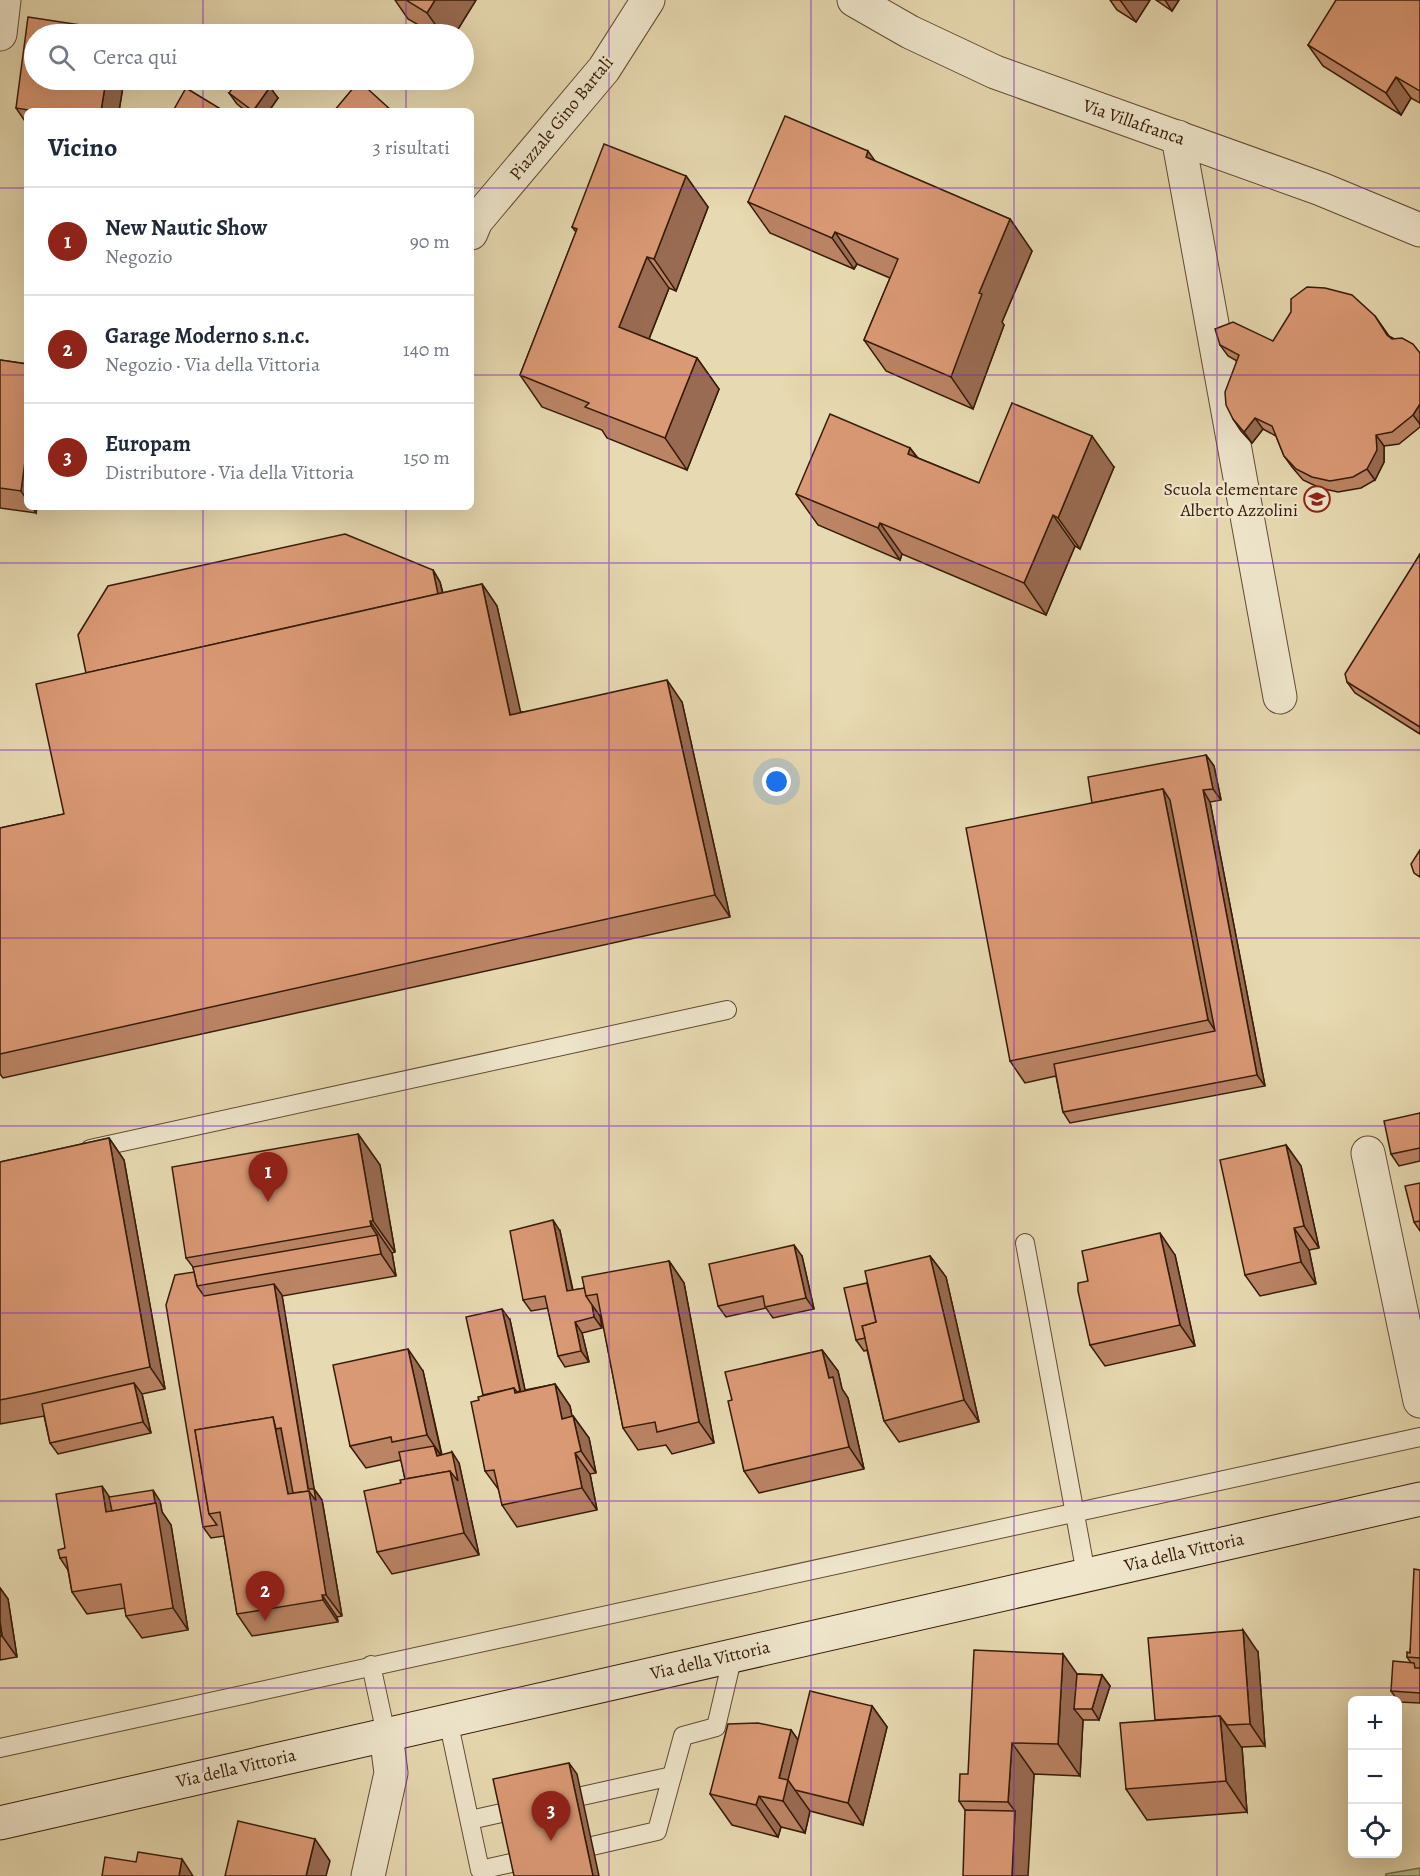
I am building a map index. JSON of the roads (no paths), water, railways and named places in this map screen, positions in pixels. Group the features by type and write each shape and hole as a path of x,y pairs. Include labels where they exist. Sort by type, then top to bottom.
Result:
{"street":[{"path":"0,34 4,0"},
{"name":"Piazzale Gino Bartali","path":"474,225 604,69 648,0"},
{"name":"Via Villafranca","path":"854,0 910,32 994,72 1321,189 1420,230"},
{"path":"1178,137 1280,698"},
{"path":"1368,1153 1420,1401"},
{"name":"Via della Vittoria","path":"0,1823 1420,1499"},
{"path":"368,1876 391,1773 386,1734"}],"lane":[{"path":"69,1154 727,1010"},
{"path":"1025,1243 1086,1574"},
{"path":"0,1748 370,1665 1420,1437"},
{"path":"592,1846 657,1831 683,1736 716,1727 733,1655"},
{"path":"370,1665 386,1734"},
{"path":"448,1720 480,1870 516,1862"},
{"path":"582,1796 672,1776"},
{"path":"470,1820 506,1812"}],"place":[{"name":"Scuola elementare Alberto Azzolini","path":"1317,499"},
{"name":"New Nautic Show","path":"268,1202"},
{"name":"Garage Moderno s.n.c.","path":"265,1621"},
{"name":"Europam","path":"551,1841"}]}
